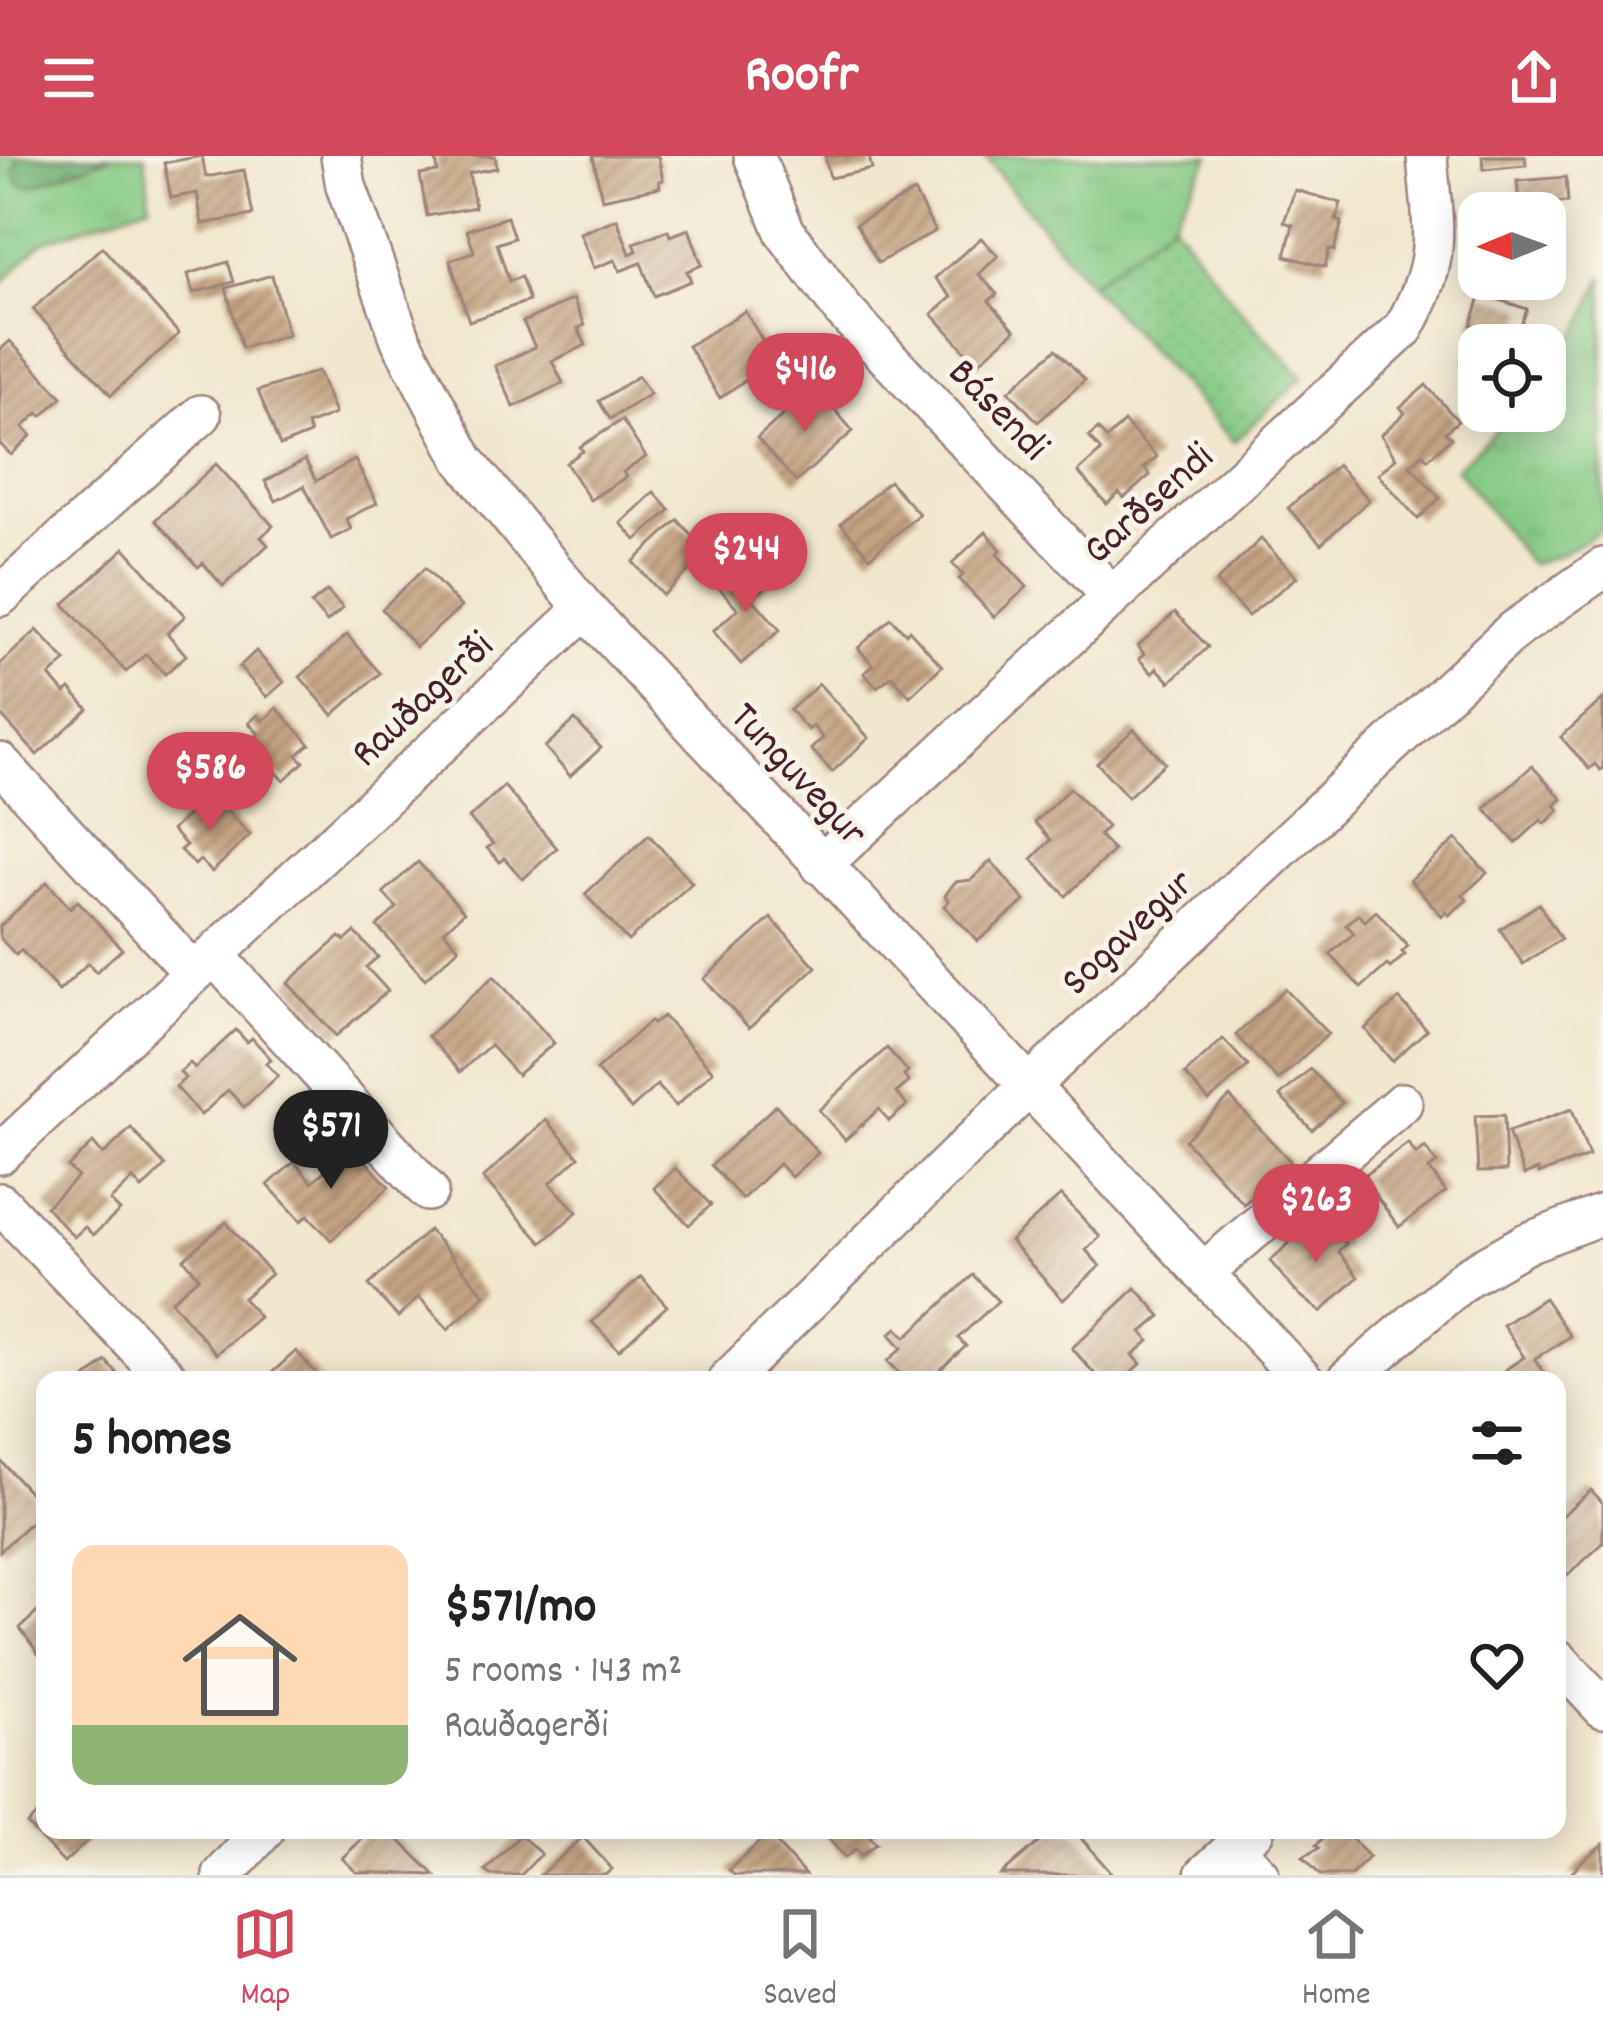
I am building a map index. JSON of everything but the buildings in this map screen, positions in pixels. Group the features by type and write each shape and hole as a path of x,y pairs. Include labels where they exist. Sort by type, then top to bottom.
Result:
{"street":[{"name":"Tunguvegur","path":"341,156 346,186 401,340 464,460 585,609 1295,1371"},
{"name":"Básendi","path":"754,156 785,232 842,310 1112,596"},
{"name":"Garðsendi","path":"820,865 1404,328 1426,288 1435,249 1427,156"},
{"path":"0,596 201,415"},
{"name":"Sogavegur","path":"737,1371 1029,1086 1513,632 1603,568"},
{"name":"Rauðagerði","path":"0,1154 585,609"},
{"path":"0,763 428,1191"},
{"path":"1203,1273 1402,1103"},
{"path":"0,1203 160,1371"},
{"path":"1357,1371 1467,1277 1527,1243 1603,1214"},
{"path":"1566,1669 1603,1708"},
{"path":"223,1875 256,1839"}],"green space":[{"path":"0,156 145,156 150,204 42,242 0,285"},
{"path":"18,156 112,156 29,187 18,183 14,171"},
{"path":"984,156 1210,156 1172,221 1090,285"},
{"path":"1172,221 1236,305 1303,377 1234,442 1090,285"},
{"path":"1603,276 1603,530 1559,555 1530,564 1456,468 1495,432 1566,432 1566,349"}]}
